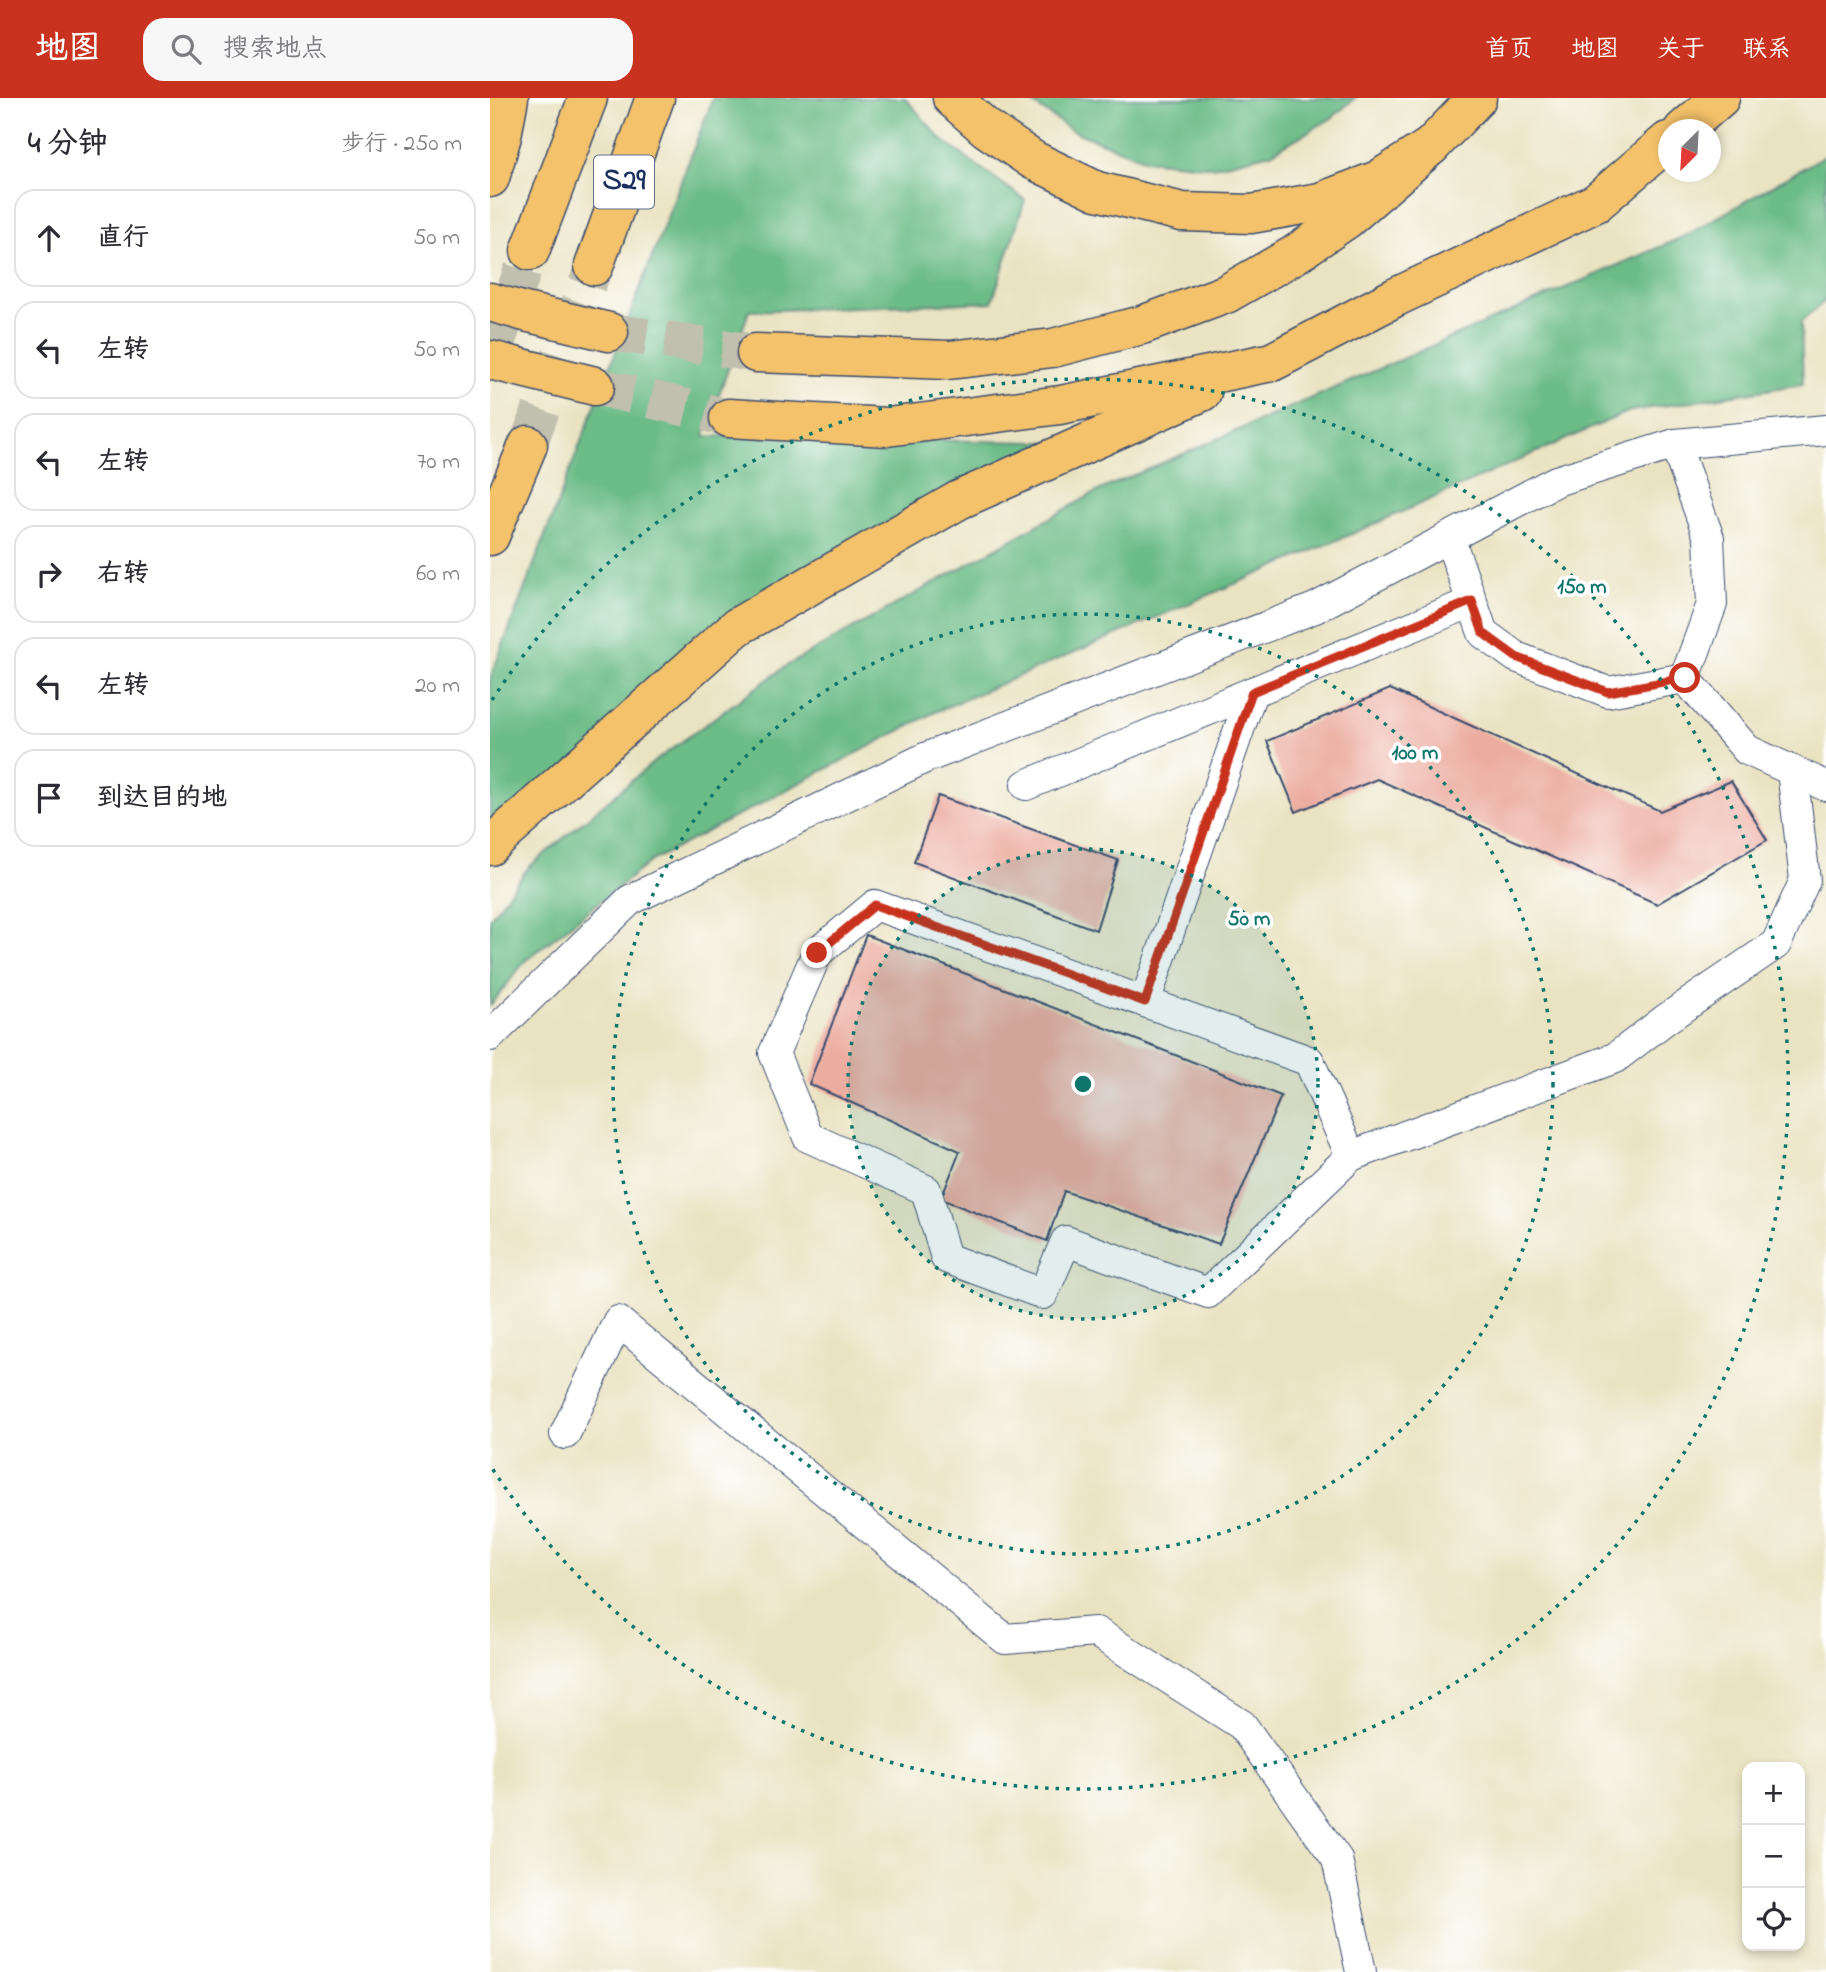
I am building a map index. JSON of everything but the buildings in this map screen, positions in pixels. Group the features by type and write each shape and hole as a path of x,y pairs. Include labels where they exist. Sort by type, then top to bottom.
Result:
{"highway":[{"path":"490,178 509,98"},
{"name":"S29","path":"530,251 588,98"},
{"name":"S29","path":"594,266 654,98"},
{"path":"952,98 986,128 1033,160 1097,191 1182,212 1251,214 1320,202 1378,180 1431,146"},
{"path":"756,353 949,360 1053,348 1142,325 1226,293 1294,255 1348,219 1431,146 1478,98"},
{"path":"1696,119 1720,98"},
{"path":"490,846 737,627 959,500 1272,362 1396,297 1596,203 1658,150"},
{"path":"490,302 609,332"},
{"path":"490,360 595,386"},
{"path":"729,418 887,427 1060,405 1272,362"},
{"path":"490,536 528,445"}],"street":[{"path":"490,1036 630,900 925,758 1315,608 1556,481 1675,444 1826,430"},
{"path":"1675,444 1709,538 1712,591 1712,604 1685,678"},
{"path":"1450,537 1483,633 1516,657 1608,692 1685,678"},
{"path":"1026,785 1472,601"},
{"path":"1685,678 1747,750 1826,786"},
{"path":"1145,1002 1252,692"},
{"path":"1351,1156 1309,1061 875,905 817,953 774,1053 808,1137 926,1190 946,1258 1043,1294 1066,1241 1208,1293 1351,1156 1615,1058 1666,1019 1776,944 1805,880 1792,771"},
{"path":"565,1434 618,1321 1005,1639 1096,1632 1242,1725 1337,1859 1362,1972"}],"green space":[{"path":"713,98 905,98 942,140 1025,200 992,302 749,311 704,436 1088,443 792,595 490,839 490,679"},
{"path":"1025,98 1355,98 1332,118 1271,153 1213,167 1146,160 1073,131"},
{"path":"1826,155 1826,300 1801,322 1803,384 1630,411 1356,532 935,712 651,861 525,961 490,1006 490,918 528,868 655,761 786,666 1100,490 1685,236"}],"tunnel":[{"path":"490,359 530,251"},
{"path":"528,445 594,266"},
{"path":"609,332 756,353"},
{"path":"595,386 729,418"}],"route":[{"path":"817,953 875,905 1145,1002 1252,692 1472,601 1483,633 1516,657 1608,692 1685,678"}]}
